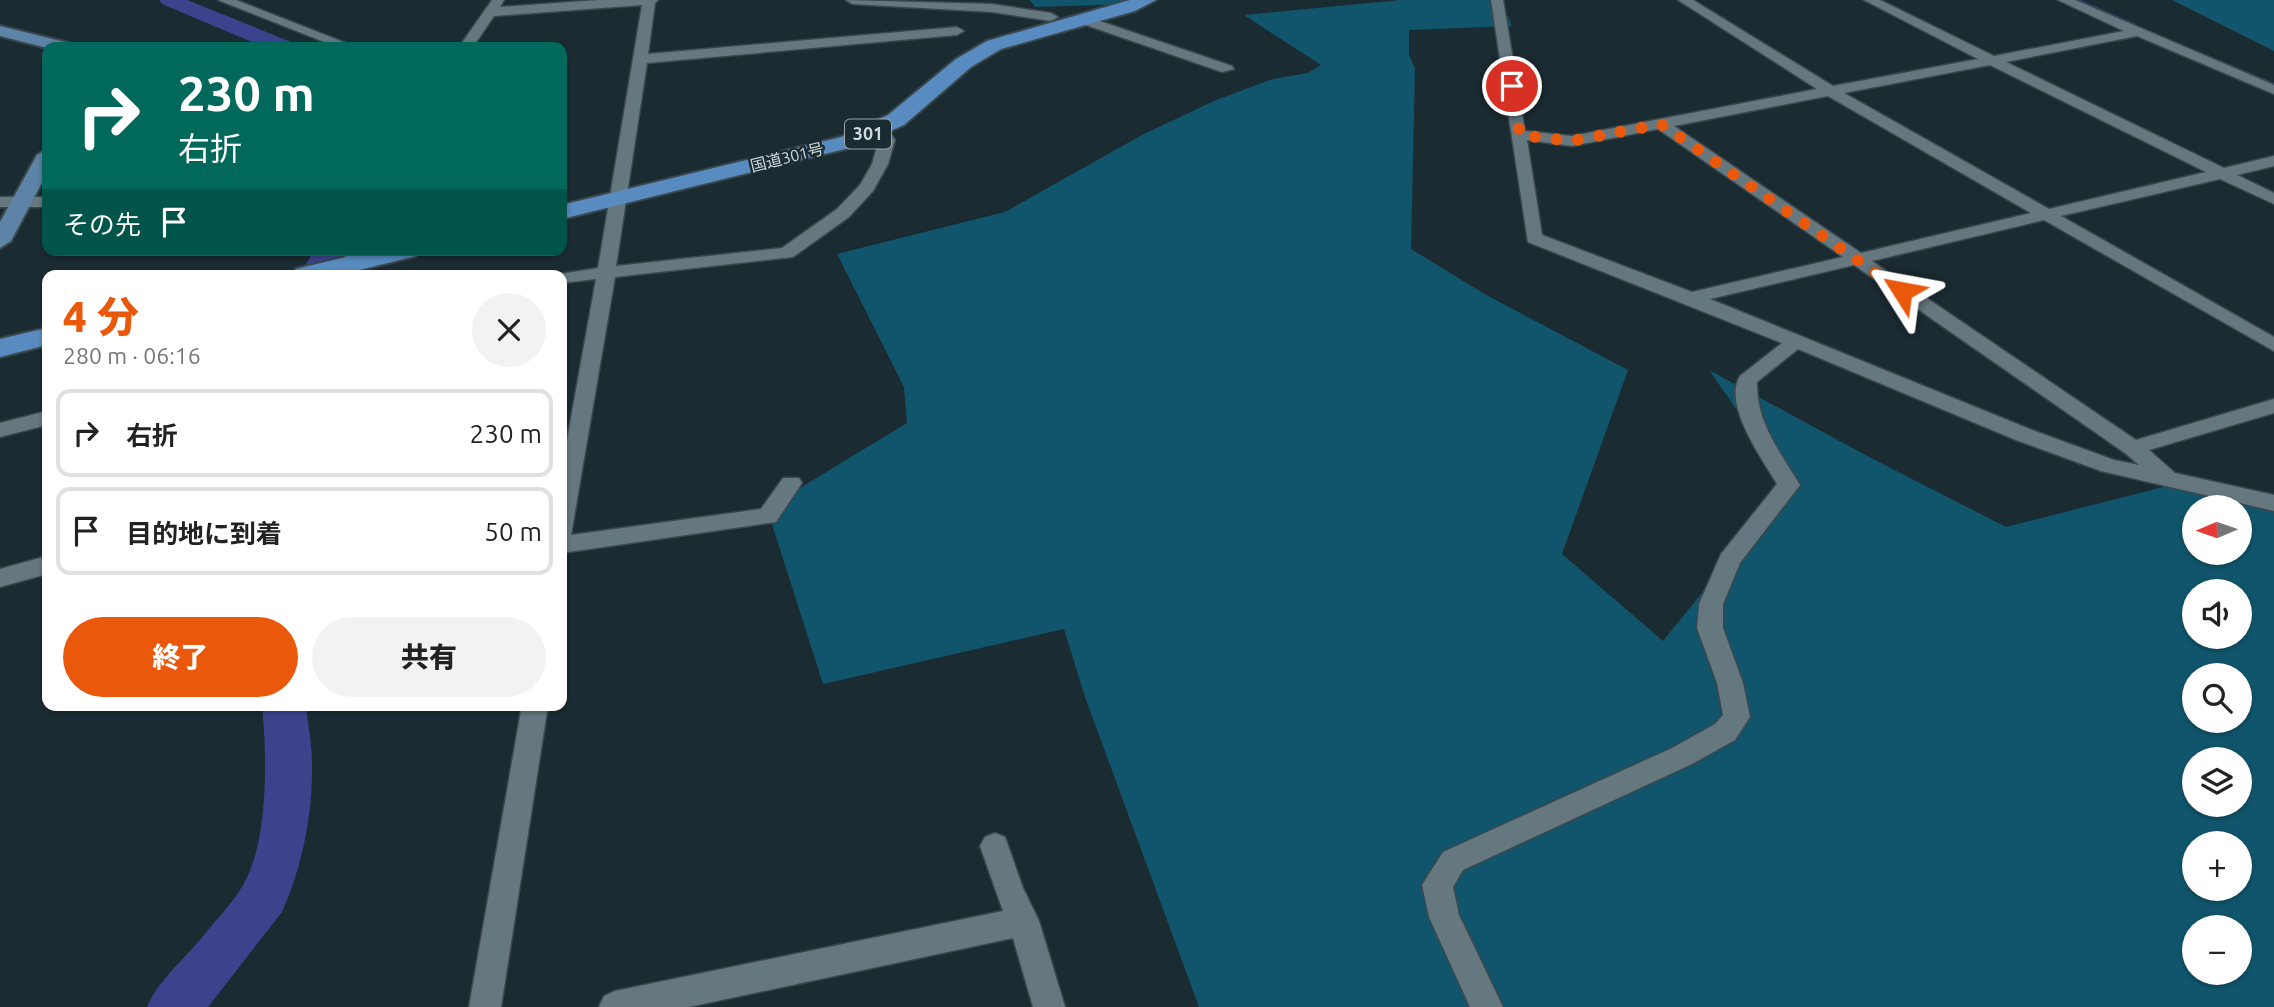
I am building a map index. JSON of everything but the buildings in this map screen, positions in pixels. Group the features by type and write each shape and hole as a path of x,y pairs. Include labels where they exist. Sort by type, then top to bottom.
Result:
{"highway":[{"name":"国道301号","path":"567,211 813,152 880,129 917,105 952,70 979,52 1027,33 1085,20 1147,0"},
{"path":"318,270 353,258"},
{"path":"0,348 42,338"}],"main road":[{"path":"0,31 43,42"},
{"path":"0,241 9,202 42,161"}],"street":[{"path":"224,0 336,42"},
{"path":"470,42 495,6 650,0 567,501"},
{"path":"852,0 992,8 1051,17"},
{"path":"1497,0 1534,238 1690,298 2024,435 2109,466 2274,503"},
{"path":"1685,0 1692,0"},
{"path":"1685,0 1832,92 2274,345"},
{"path":"1870,0 2274,199"},
{"path":"2064,0 2274,90"},
{"path":"1085,20 1227,69"},
{"path":"642,59 957,31"},
{"path":"1520,135 1572,141 2138,32"},
{"path":"1661,124 2133,448 2171,481"},
{"path":"567,277 787,253 843,213 867,187 884,152 887,139 880,129"},
{"path":"1690,298 2274,161"},
{"path":"9,202 42,202"},
{"path":"1487,1007 1444,918 1437,885 1453,861 1682,756 1724,732 1738,717 1730,683 1710,628 1711,604 1729,560 1789,485 1757,435 1745,394 1747,380 1795,342"},
{"path":"2133,448 2274,406"},
{"path":"0,429 42,419"},
{"path":"567,544 768,516 791,482"},
{"path":"0,578 42,566"},
{"path":"485,1007 534,711"},
{"path":"995,846 1009,891 1024,921 1049,1007"},
{"path":"615,1007 1024,921"}],"shaded area":[{"path":"1030,0 1137,0 1130,4 1035,7"},
{"path":"1401,0 1501,0 1512,26 1409,30 1409,55 1415,68 1411,249 1488,296 1628,370 1562,554 1663,641 1789,485 1709,370 1867,456 2006,527 2183,482 2237,495 2182,495 2182,565 2252,565 2252,499 2274,504 2274,1007 1199,1007 1085,697 1064,629 823,684 770,518 785,497 907,423 904,387 837,254 1005,212 1142,135 1216,100 1273,79 1308,73 1321,65 1244,15"},
{"path":"2172,0 2274,0 2274,51"}],"waterway":[{"path":"169,0 271,42"},
{"path":"2076,0 2134,25"},
{"path":"2208,57 2274,85"},
{"path":"318,270 326,256"},
{"path":"173,1007 209,968 265,896 280,846 290,765 285,711"}],"route":[{"path":"1512,86 1520,135 1572,141 1661,124 1902,291"}]}
